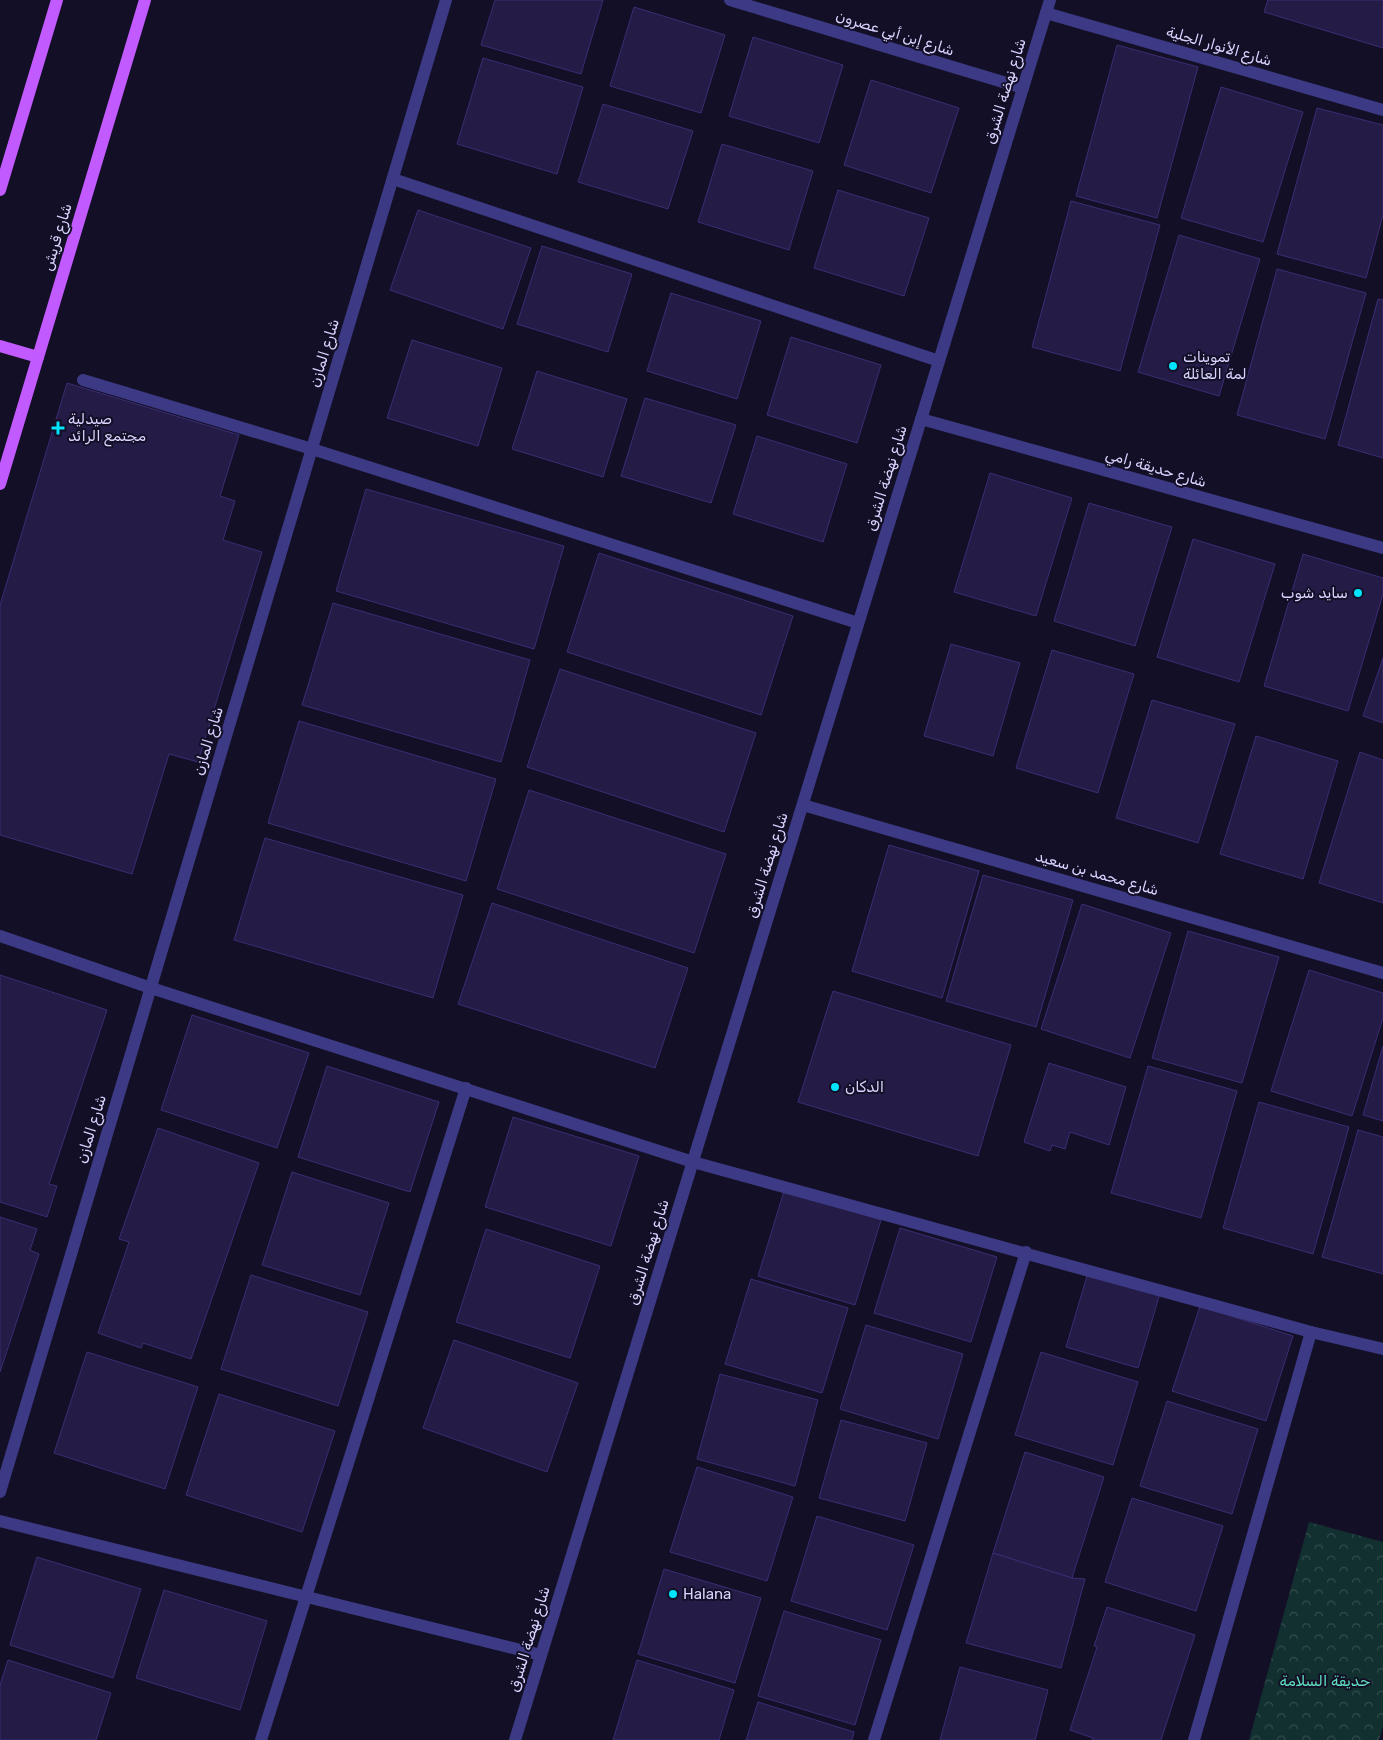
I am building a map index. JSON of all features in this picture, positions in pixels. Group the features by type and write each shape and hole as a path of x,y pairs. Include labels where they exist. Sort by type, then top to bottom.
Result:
{"main road":[{"path":"0,190 57,0"},
{"name":"شارع قريش","path":"0,484 145,0"},
{"path":"0,346 38,357"}],"street":[{"name":"شارع المازن","path":"0,1492 446,0"},
{"name":"شارع إبن أبي عصرون","path":"730,0 1023,88"},
{"name":"شارع نهضة الشرق","path":"515,1740 1050,0"},
{"name":"شارع الأنوار الجلية","path":"1046,13 1383,110"},
{"path":"393,179 939,362"},
{"path":"82,380 312,449 858,623"},
{"name":"شارع حديقة رامي","path":"921,419 1383,548"},
{"name":"شارع محمد بن سعيد","path":"803,805 1383,973"},
{"path":"0,936 151,988 693,1162 1026,1252 1311,1332 1383,1349"},
{"path":"261,1740 466,1088"},
{"path":"874,1740 1026,1252"},
{"path":"1194,1740 1311,1332"},
{"path":"0,1521 541,1655"}],"green space":[{"name":"حديقة السلامة","path":"1309,1522 1383,1542 1383,1726 1379,1740 1249,1740"}],"building":[{"path":"495,0 603,0 581,74 481,45"},
{"path":"1268,0 1383,0 1383,48 1264,12"},
{"path":"634,7 725,35 701,113 610,86"},
{"path":"753,37 843,65 819,143 729,116"},
{"path":"1117,45 1198,67 1157,218 1076,196"},
{"path":"483,58 583,87 557,174 457,144"},
{"path":"871,80 959,108 931,193 844,165"},
{"path":"1221,87 1303,112 1263,242 1181,218"},
{"path":"603,104 693,131 668,209 578,182"},
{"path":"1317,108 1383,125 1383,215 1366,278 1277,254"},
{"path":"722,144 813,171 789,250 698,222"},
{"path":"838,190 929,218 904,296 814,268"},
{"path":"1071,201 1160,225 1120,371 1032,347"},
{"path":"418,210 531,248 503,329 390,290"},
{"path":"1179,235 1260,259 1219,396 1138,372"},
{"path":"542,246 632,274 608,352 517,324"},
{"path":"1277,269 1366,293 1325,439 1237,415"},
{"path":"671,293 761,321 737,399 647,371"},
{"path":"1378,299 1383,300 1383,458 1338,445"},
{"path":"791,337 881,365 857,443 767,415"},
{"path":"412,340 502,368 478,446 387,418"},
{"path":"537,371 627,399 603,477 512,449"},
{"path":"67,383 239,435 220,496 235,501 223,540 262,552 198,762 169,754 132,874 0,835 0,605"},
{"path":"645,398 736,425 711,503 621,476"},
{"path":"757,436 847,464 823,542 733,514"},
{"path":"990,473 1072,498 1036,616 954,592"},
{"path":"366,489 564,546 534,649 336,591"},
{"path":"1089,503 1172,527 1135,646 1054,621"},
{"path":"1193,539 1275,564 1239,682 1157,657"},
{"path":"599,553 793,616 761,715 567,652"},
{"path":"1303,554 1383,578 1383,594 1348,711 1264,686"},
{"path":"333,603 530,660 501,762 302,705"},
{"path":"951,644 1020,663 993,756 924,736"},
{"path":"1052,650 1134,674 1098,793 1016,768"},
{"path":"1383,658 1383,723 1363,716"},
{"path":"560,669 756,733 724,832 527,767"},
{"path":"1152,700 1235,724 1198,843 1116,818"},
{"path":"299,721 496,779 466,881 268,823"},
{"path":"1256,736 1338,761 1303,879 1220,854"},
{"path":"1360,752 1383,760 1383,903 1319,883"},
{"path":"529,790 726,854 694,953 497,889"},
{"path":"265,838 463,895 433,998 234,940"},
{"path":"889,845 979,871 942,998 852,971"},
{"path":"983,875 1073,900 1036,1027 946,1001"},
{"path":"492,903 688,968 655,1068 458,1004"},
{"path":"1082,904 1171,933 1130,1058 1041,1029"},
{"path":"1188,931 1279,957 1242,1083 1152,1058"},
{"path":"1309,970 1383,993 1383,1018 1352,1116 1271,1091"},
{"path":"0,975 107,1010 49,1184 57,1186 47,1217 0,1202"},
{"path":"833,991 1011,1045 978,1156 798,1102"},
{"path":"192,1015 309,1053 277,1148 161,1110"},
{"path":"1383,1046 1383,1121 1363,1115"},
{"path":"1049,1063 1126,1087 1109,1145 1070,1132 1065,1149 1052,1145 1050,1151 1024,1142"},
{"path":"327,1066 439,1102 410,1192 298,1157"},
{"path":"1148,1066 1237,1091 1201,1218 1111,1193"},
{"path":"1259,1102 1349,1127 1313,1254 1223,1228"},
{"path":"513,1117 639,1156 611,1246 485,1207"},
{"path":"158,1128 259,1163 191,1359 143,1343 141,1348 98,1333 129,1242 119,1239"},
{"path":"1358,1130 1383,1137 1383,1274 1322,1257"},
{"path":"292,1172 389,1203 360,1295 262,1265"},
{"path":"784,1191 881,1220 855,1305 758,1276"},
{"path":"0,1217 37,1229 30,1250 39,1254 0,1372"},
{"path":"900,1228 997,1257 971,1342 874,1313"},
{"path":"486,1229 600,1266 570,1358 456,1322"},
{"path":"1089,1269 1161,1290 1138,1368 1066,1347"},
{"path":"251,1275 368,1312 338,1406 221,1369"},
{"path":"751,1279 848,1308 822,1393 725,1364"},
{"path":"1200,1306 1293,1336 1266,1421 1172,1391"},
{"path":"866,1325 963,1354 938,1439 840,1409"},
{"path":"454,1340 578,1383 547,1472 423,1428"},
{"path":"87,1352 198,1387 165,1489 54,1453"},
{"path":"1041,1352 1138,1382 1113,1465 1015,1435"},
{"path":"720,1374 818,1400 795,1486 697,1459"},
{"path":"219,1394 335,1431 302,1532 186,1495"},
{"path":"1167,1401 1258,1429 1232,1514 1140,1486"},
{"path":"841,1420 927,1443 905,1521 819,1498"},
{"path":"1025,1452 1104,1477 1072,1578 993,1553"},
{"path":"697,1467 793,1497 767,1581 670,1552"},
{"path":"1132,1498 1223,1526 1196,1611 1105,1582"},
{"path":"817,1516 914,1545 887,1630 791,1601"},
{"path":"993,1553 1072,1578 1085,1579 1061,1668 966,1643"},
{"path":"37,1557 141,1589 113,1678 10,1645"},
{"path":"664,1569 761,1598 735,1683 638,1654"},
{"path":"164,1590 267,1621 240,1710 136,1678"},
{"path":"1107,1607 1195,1635 1161,1740 1092,1740 1093,1738 1070,1730 1097,1647 1094,1646"},
{"path":"784,1611 881,1640 855,1725 758,1696"},
{"path":"8,1660 111,1693 96,1740 0,1740 0,1685"},
{"path":"637,1660 734,1690 719,1740 613,1740"},
{"path":"960,1667 1048,1690 1035,1740 940,1740"},
{"path":"758,1702 854,1732 852,1740 746,1740"}],"place":[{"name":"تموينات لمة العائلة","path":"1173,366"},
{"name":"صيدلية مجتمع الرائد","path":"58,428"},
{"name":"سايد شوب","path":"1358,593"},
{"name":"الدكان","path":"835,1087"},
{"name":"Halana","path":"673,1594"}]}
